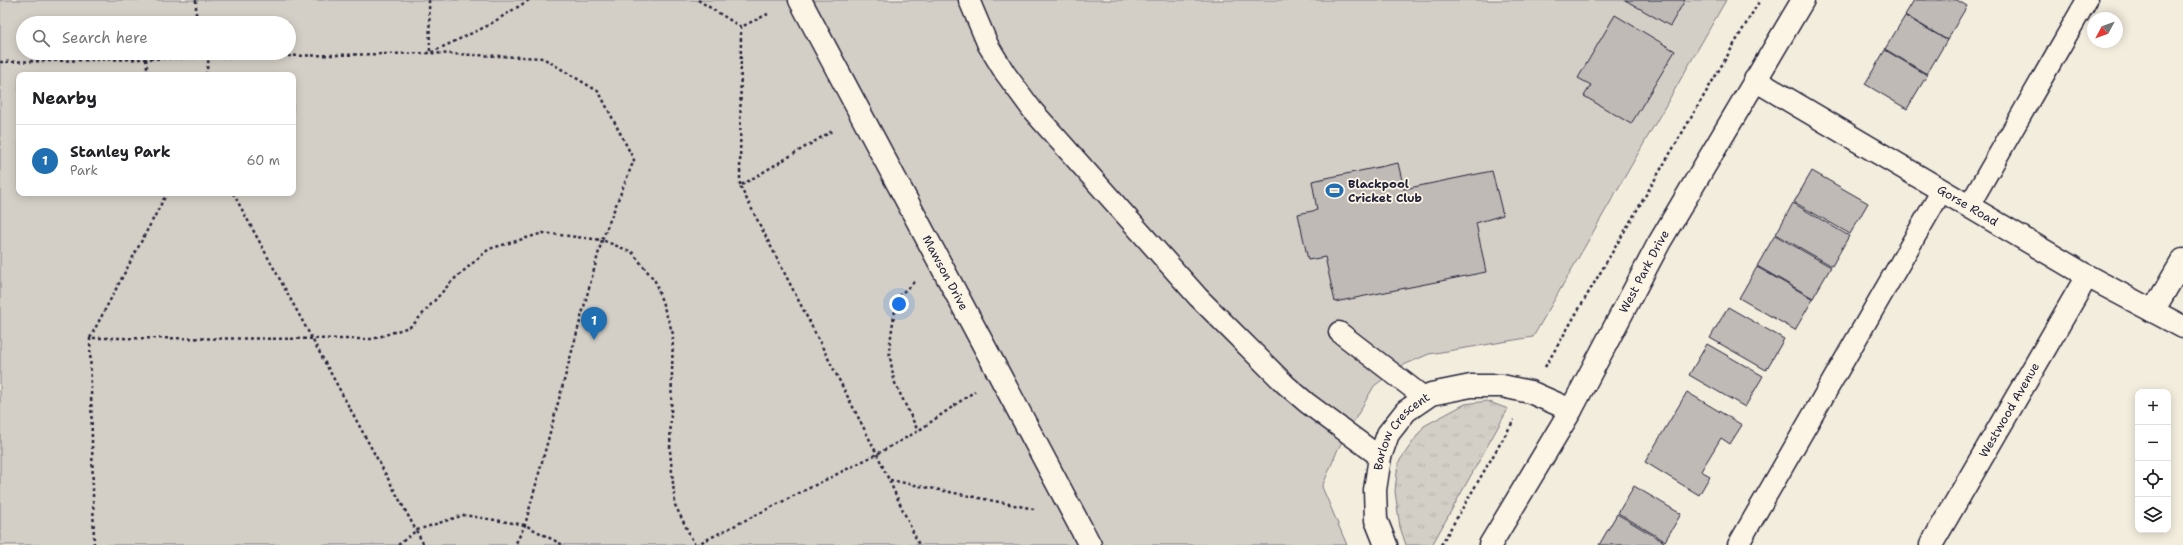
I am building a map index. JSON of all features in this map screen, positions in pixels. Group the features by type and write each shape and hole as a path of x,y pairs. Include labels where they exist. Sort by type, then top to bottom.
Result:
{"street":[{"name":"Mawson Drive","path":"800,0 1090,545"},
{"name":"West Park Drive","path":"1490,545 1571,410 1659,243 1754,80 1803,0"},
{"name":"Gorse Road","path":"1754,80 2087,276 2183,327"},
{"path":"2153,311 2183,260"},
{"name":"Westwood Avenue","path":"1931,545 2087,276"},
{"name":"Barlow Crescent","path":"1386,545 1376,520 1376,490 1380,457 1388,434 1406,411 1431,394 1471,386 1502,386 1530,392 1571,410"}],"lane":[{"path":"969,0 988,45 1005,73 1033,111 1198,297 1286,385 1307,403 1380,457"},
{"path":"1969,206 2087,0"},
{"path":"1738,545 1942,190"},
{"path":"1340,332 1425,398"}],"path":[{"path":"196,0 196,16"},
{"path":"429,0 430,53"},
{"path":"430,53 487,26 529,0"},
{"path":"698,0 741,27"},
{"path":"1441,545 1760,0"},
{"path":"741,27 768,14"},
{"path":"741,27 740,186 890,480 919,545"},
{"path":"296,55 430,53 543,58 599,92 634,160 602,240 525,525 515,545"},
{"path":"0,62 97,60"},
{"path":"146,60 148,72"},
{"path":"206,72 208,60"},
{"path":"740,186 832,131"},
{"path":"94,545 90,338 165,196"},
{"path":"235,196 424,545"},
{"path":"90,338 373,339 412,326 452,281 489,249 543,233 602,240 632,252 655,281 673,334 670,450 675,505 695,545 877,454 918,430 971,393"},
{"path":"914,282 900,295 894,315 890,350 894,381 918,430"},
{"path":"890,480 1034,509"},
{"path":"398,545 417,530 464,515 525,525 563,545"}],"green space":[{"path":"0,0 1726,0 1533,337 1429,354 1399,367 1374,386 1338,449 1322,487 1347,545 0,545"},
{"path":"1487,401 1508,409 1432,545 1406,545 1400,527 1395,491 1398,463 1424,426 1465,404"}],"building":[{"path":"1625,0 1685,0 1670,26"},
{"path":"1914,0 1957,0 1967,6 1947,40 1905,15"},
{"path":"1615,15 1675,51 1631,124 1584,96 1591,85 1578,78"},
{"path":"1905,16 1947,40 1927,74 1885,49"},
{"path":"1885,50 1927,75 1907,109 1865,84"},
{"path":"1398,163 1404,189 1492,171 1503,215 1476,223 1486,272 1335,302 1325,257 1308,260 1298,214 1317,210 1312,181"},
{"path":"1812,171 1868,203 1850,234 1794,202"},
{"path":"1793,203 1849,236 1832,266 1776,234"},
{"path":"1775,235 1831,267 1813,298 1757,266"},
{"path":"1757,267 1813,299 1795,330 1739,298"},
{"path":"1728,307 1784,339 1766,370 1710,338"},
{"path":"1707,344 1763,376 1745,407 1689,375"},
{"path":"1687,392 1742,425 1730,444 1721,438 1701,471 1710,476 1699,495 1645,462"},
{"path":"1634,486 1681,514 1665,541 1618,513"},
{"path":"1617,514 1664,542 1662,545 1599,545"}],"place":[{"name":"Blackpool Cricket Club","path":"1335,191"},
{"name":"Stanley Park","path":"594,340"}]}
